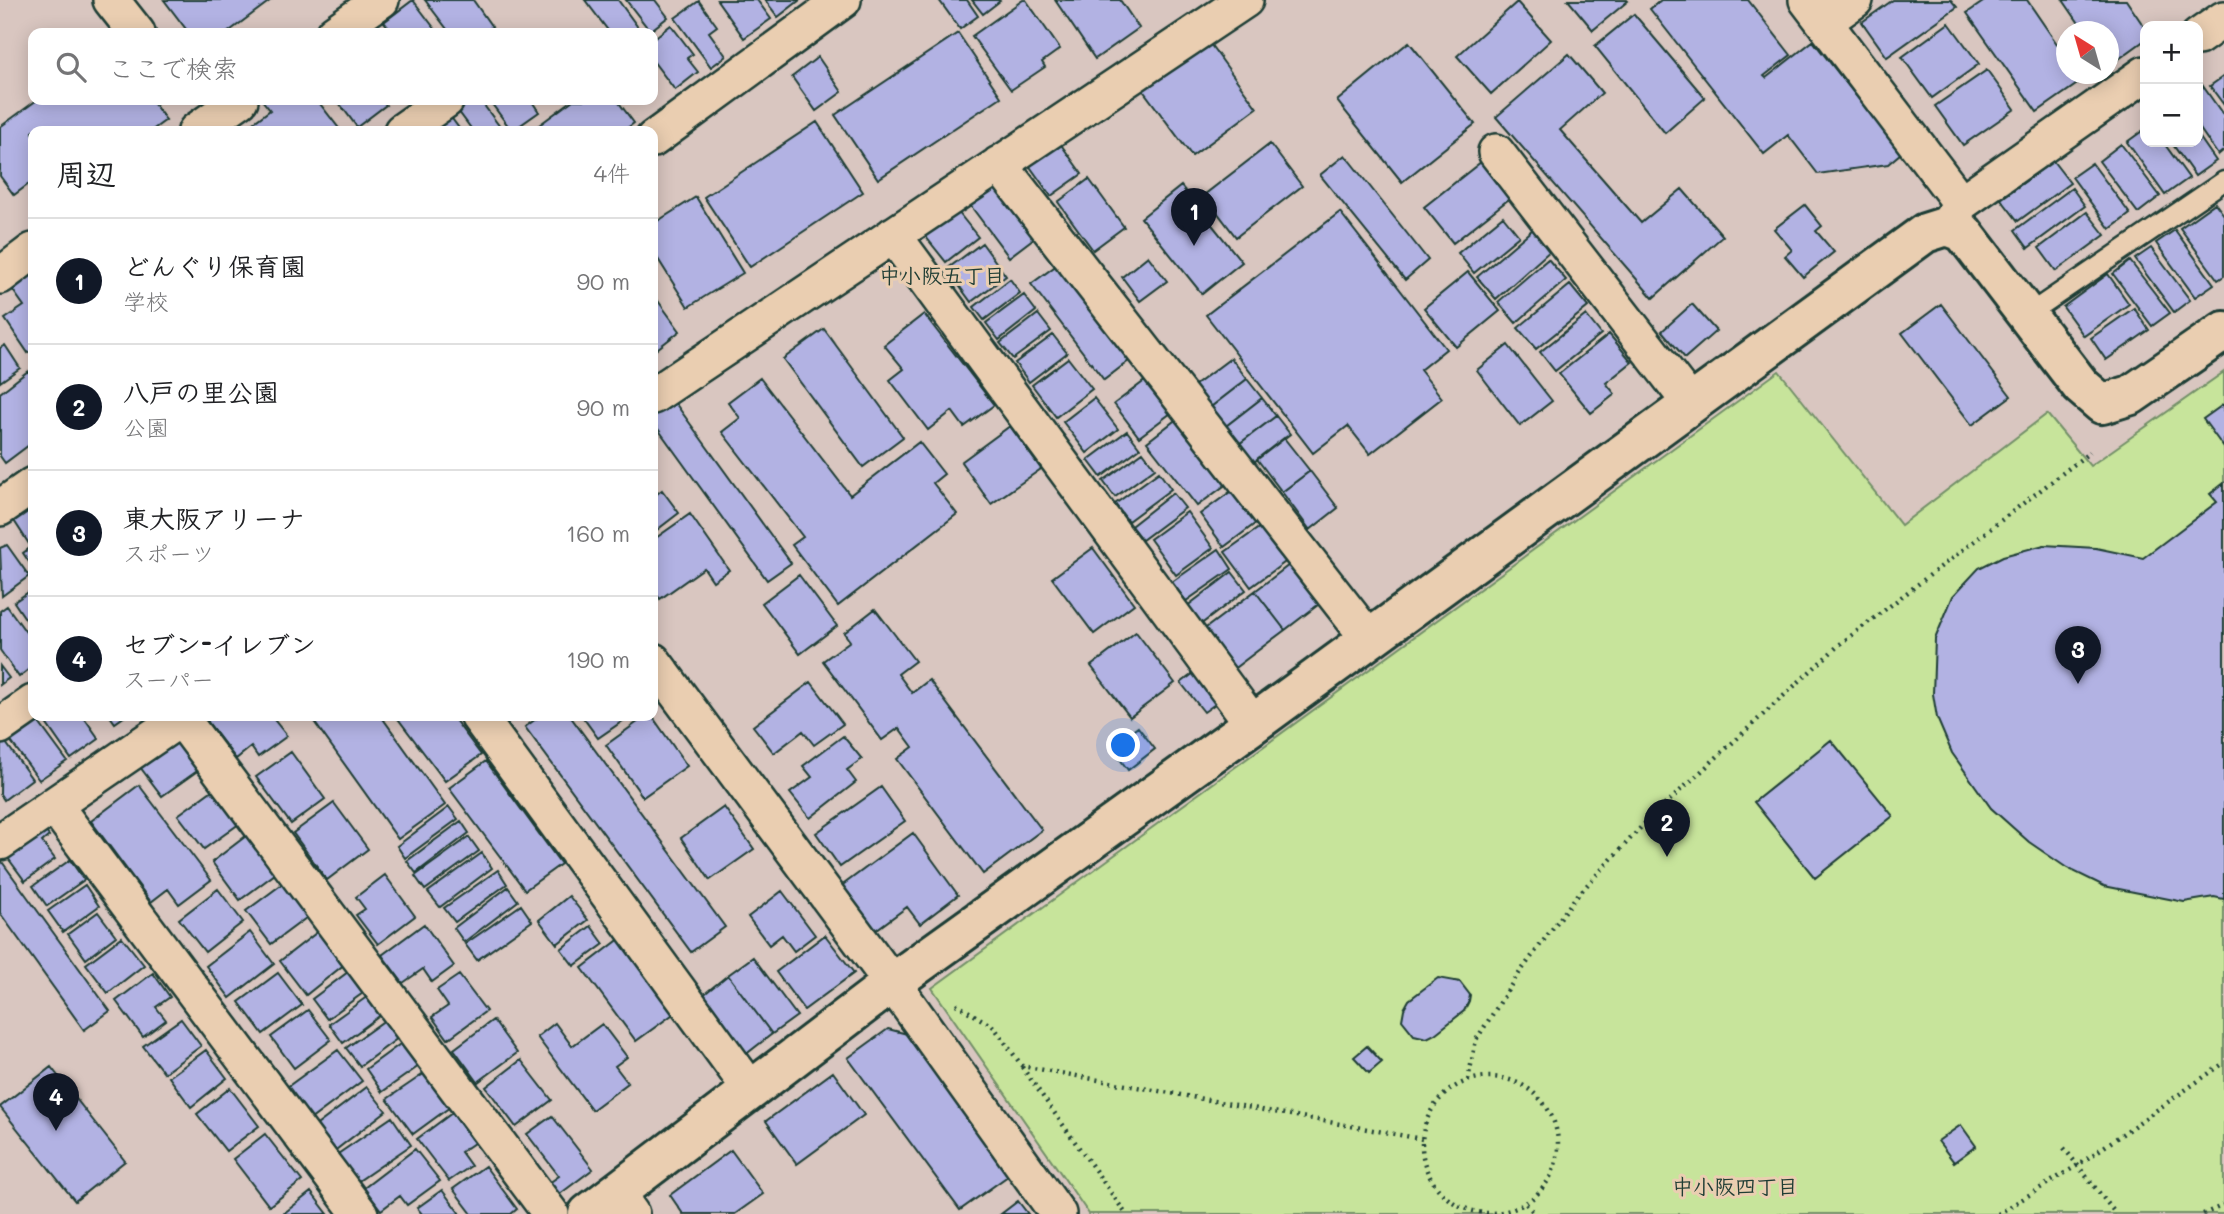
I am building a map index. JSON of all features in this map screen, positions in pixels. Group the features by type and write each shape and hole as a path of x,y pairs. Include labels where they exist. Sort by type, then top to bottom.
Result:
{"street":[{"path":"111,0 133,28"},
{"path":"658,135 843,0"},
{"path":"658,393 1245,0"},
{"path":"1855,0 1815,11 1963,232 2081,386 2102,404 2131,395 2224,331"},
{"path":"345,28 374,15"},
{"path":"2203,34 2224,19"},
{"path":"612,1207 751,1090 892,983 1253,724 2140,78"},
{"path":"201,121 231,105"},
{"path":"408,126 433,105"},
{"path":"1496,152 1691,404"},
{"path":"999,164 1369,639"},
{"path":"893,235 1253,724"},
{"path":"0,276 28,255"},
{"path":"0,508 28,488"},
{"path":"658,668 1059,1214"},
{"path":"0,726 28,706"},
{"path":"0,842 177,721"},
{"path":"186,721 551,1214"},
{"path":"482,721 751,1090"},
{"path":"54,805 360,1214"}],"lane":[{"path":"2027,315 2224,181"}],"path":[{"path":"1468,1080 1476,1040 1515,979 1575,898 1644,823 1839,645 2090,452"},
{"path":"954,1002 994,1027 1126,1214"},
{"path":"1998,1214 2078,1165 2224,1063"},
{"path":"1021,1066 1422,1139"},
{"path":"1491,1076 1514,1080 1543,1100 1555,1121 1560,1144 1555,1168 1543,1189 1526,1204 1503,1212 1479,1213 1457,1205 1433,1185 1424,1163 1422,1139 1428,1116 1447,1092 1468,1080 1491,1076"},
{"path":"2064,1148 2116,1214"},
{"path":"1526,1204 1528,1214"},
{"path":"1526,1204 1535,1214"},
{"path":"2203,1214 2224,1206"}],"green space":[{"path":"1779,371 1901,525 2047,414 2090,466 2224,372 2224,1214 1089,1214 932,988"}],"building":[{"path":"164,0 271,0 234,28 185,28"},
{"path":"413,0 434,28 389,28 384,22"},
{"path":"425,0 473,0 492,27 490,28 446,28"},
{"path":"585,0 618,0 638,28 606,28"},
{"path":"626,0 655,0 668,17 654,28 648,28"},
{"path":"717,0 757,0 771,19 744,38"},
{"path":"765,0 800,0 778,17"},
{"path":"939,0 967,0 978,16 960,29"},
{"path":"972,0 999,0 1000,1 983,14"},
{"path":"1026,0 1060,49 1042,62 1045,67 1011,90 972,36"},
{"path":"1055,0 1120,0 1139,28 1095,59"},
{"path":"1568,0 1627,0 1628,1 1593,30"},
{"path":"1661,0 1748,0 1791,55 1764,76 1766,78 1813,41 1901,153 1888,164 1818,174 1788,135 1764,154 1650,9"},
{"path":"1893,0 1951,0 1957,7 1887,57 1862,22"},
{"path":"1986,0 2027,0 2056,42 2056,84 2077,84 2037,112 1967,13"},
{"path":"2063,0 2126,0 2140,21 2140,44 2119,59 2119,21 2077,21"},
{"path":"699,1 717,26 709,32 726,56 711,67 675,18"},
{"path":"1517,2 1551,40 1491,94 1457,56"},
{"path":"1634,14 1705,98 1665,133 1595,46"},
{"path":"1949,23 1979,64 1932,98 1902,57"},
{"path":"671,25 693,54 687,58 698,72 675,90 658,68 658,35"},
{"path":"958,33 1001,97 878,179 835,115"},
{"path":"1205,37 1257,108 1192,156 1139,85"},
{"path":"1409,42 1475,124 1402,182 1337,101"},
{"path":"1569,54 1602,93 1560,130 1641,223 1682,189 1723,236 1653,298 1496,117"},
{"path":"818,57 842,92 816,111 792,77"},
{"path":"1987,70 2015,109 1963,145 1935,106"},
{"path":"2224,76 2224,105 2210,86"},
{"path":"2203,86 2224,116 2224,150 2218,155 2203,133"},
{"path":"30,105 155,105 166,120 158,126 28,126 28,185 14,195 0,176 0,127"},
{"path":"266,105 321,105 337,126 255,126 253,123 270,110"},
{"path":"341,105 386,105 358,126"},
{"path":"460,105 484,105 499,126 469,126 456,108"},
{"path":"493,105 534,105 539,112 519,126 508,126"},
{"path":"566,105 621,105 634,123 630,126 538,126"},
{"path":"447,112 457,126 429,126"},
{"path":"817,122 863,192 750,267 704,197"},
{"path":"2140,133 2140,147 2167,147 2189,178 2165,195 2127,142"},
{"path":"1057,139 1082,174 1051,196 1026,161"},
{"path":"2203,142 2216,161 2195,176 2175,147 2203,147"},
{"path":"1270,144 1302,186 1236,237 1204,195"},
{"path":"2121,144 2160,196 2138,213 2099,161"},
{"path":"1345,155 1428,260 1405,280 1320,175"},
{"path":"1486,158 1514,195 1453,243 1424,207"},
{"path":"2053,161 2070,183 2018,221 2001,199"},
{"path":"2092,163 2130,214 2110,229 2072,177"},
{"path":"1089,179 1124,227 1093,250 1058,202"},
{"path":"995,186 1034,238 1009,257 970,205"},
{"path":"1181,186 1242,262 1202,294 1141,218"},
{"path":"2072,188 2085,206 2028,248 2015,230"},
{"path":"696,197 743,273 688,307 658,259 658,221"},
{"path":"2215,203 2224,215 2224,276 2218,280 2180,228"},
{"path":"1805,205 1822,226 1816,231 1834,252 1803,277 1785,256 1792,250 1774,229"},
{"path":"954,207 978,237 946,262 922,232"},
{"path":"1340,212 1446,349 1420,370 1442,398 1370,454 1348,426 1313,453 1206,315"},
{"path":"2087,212 2105,235 2056,271 2039,248"},
{"path":"1503,216 1519,236 1474,273 1458,253"},
{"path":"1533,229 1551,250 1496,299 1477,277"},
{"path":"2175,230 2214,284 2195,297 2156,243"},
{"path":"982,243 1006,276 971,302 947,269"},
{"path":"2151,248 2190,300 2174,312 2135,259"},
{"path":"1148,256 1167,281 1140,301 1122,277"},
{"path":"1548,259 1566,280 1516,323 1498,302"},
{"path":"2130,261 2170,313 2152,326 2113,274"},
{"path":"1057,265 1130,360 1104,380 1031,284"},
{"path":"1468,272 1500,311 1456,347 1424,308"},
{"path":"2108,274 2129,304 2084,336 2063,307"},
{"path":"28,277 28,353 5,319 24,306 12,289"},
{"path":"1010,279 1020,293 984,320 974,307"},
{"path":"1570,285 1588,307 1536,349 1518,328"},
{"path":"1024,295 1036,311 999,340 986,323"},
{"path":"658,301 680,331 658,348"},
{"path":"1692,304 1716,331 1685,358 1662,331"},
{"path":"1941,304 2011,396 1972,425 1902,333"},
{"path":"2134,308 2149,330 2106,360 2091,338"},
{"path":"924,314 994,405 964,427 952,411 928,430 890,380 904,369 884,345"},
{"path":"1038,314 1051,331 1013,359 1000,343"},
{"path":"1586,315 1601,334 1555,371 1540,352"},
{"path":"824,329 903,437 863,467 783,359"},
{"path":"1609,334 1632,362 1606,383 1615,394 1591,413 1559,374"},
{"path":"1053,335 1067,353 1029,382 1015,363"},
{"path":"5,345 20,368 0,382 0,348"},
{"path":"1508,345 1552,401 1520,426 1477,370"},
{"path":"1068,358 1092,389 1056,417 1032,385"},
{"path":"1231,358 1247,379 1207,410 1191,388"},
{"path":"28,371 28,446 5,463 0,456 0,393"},
{"path":"760,378 850,495 919,442 944,474 933,483 957,514 838,606 792,545 803,537 722,432 740,418 728,402"},
{"path":"1247,379 1262,398 1222,429 1207,410"},
{"path":"1146,380 1171,413 1139,437 1114,404"},
{"path":"1094,398 1118,429 1087,453 1063,422"},
{"path":"1262,398 1276,416 1235,447 1222,429"},
{"path":"673,400 791,563 767,580 658,429 658,410"},
{"path":"2224,404 2224,448 2203,419"},
{"path":"1276,416 1290,434 1250,465 1235,447"},
{"path":"1178,418 1228,483 1197,506 1147,442"},
{"path":"1010,426 1041,469 991,504 961,462"},
{"path":"1127,431 1140,448 1101,477 1088,460"},
{"path":"1284,438 1310,471 1282,492 1257,459"},
{"path":"1143,452 1155,468 1115,497 1103,481"},
{"path":"1310,471 1338,508 1310,530 1282,492"},
{"path":"1159,472 1171,489 1128,521 1115,504"},
{"path":"2224,483 2224,899 2214,897 2184,902 2104,886 2067,868 2029,842 1991,808 1952,753 1937,718 1933,694 1935,639 1953,596 1979,568 2003,556 2044,545 2096,548 2143,558 2217,502 2210,494"},
{"path":"1237,487 1260,520 1224,547 1200,514"},
{"path":"662,490 679,513 658,529 658,493"},
{"path":"1173,493 1185,508 1142,540 1131,526"},
{"path":"28,504 28,542 11,516"},
{"path":"1187,512 1213,548 1176,575 1150,539"},
{"path":"690,514 729,570 713,581 704,568 660,599 658,536"},
{"path":"1263,525 1288,560 1251,587 1225,552"},
{"path":"7,545 28,575 2,596 0,548"},
{"path":"1093,548 1134,604 1094,634 1052,578"},
{"path":"1219,549 1232,569 1186,601 1172,582"},
{"path":"1293,562 1323,601 1285,630 1255,591"},
{"path":"1232,572 1246,590 1200,625 1186,607"},
{"path":"799,575 837,626 800,654 762,603"},
{"path":"1255,591 1285,630 1232,670 1202,631"},
{"path":"28,592 28,623 14,602"},
{"path":"7,606 28,635 28,670 19,677 0,650 0,611"},
{"path":"875,609 915,661 898,674 912,693 929,680 1042,830 983,874 897,759 913,747 899,728 882,740 823,661 850,641 844,633"},
{"path":"1136,632 1175,683 1130,717 1091,666"},
{"path":"0,666 9,678 0,685"},
{"path":"1199,669 1222,699 1204,712 1181,683"},
{"path":"811,682 843,724 814,745 803,731 774,753 753,726"},
{"path":"28,720 38,721 67,761 39,780 7,736"},
{"path":"44,721 86,721 99,739 71,759"},
{"path":"207,721 275,721 287,736 258,757 251,747 236,759"},
{"path":"314,721 385,721 445,805 398,839"},
{"path":"400,721 456,721 481,755 445,781"},
{"path":"533,721 574,721 725,927 691,952 525,727"},
{"path":"586,721 623,721 598,738"},
{"path":"639,721 656,721 687,766 643,797 606,745"},
{"path":"1138,727 1155,749 1128,770 1111,747"},
{"path":"175,735 200,769 162,796 137,763"},
{"path":"1,736 32,779 4,800 0,794"},
{"path":"843,736 862,759 847,770 856,782 810,818 790,793 812,777 803,766"},
{"path":"1831,740 1893,816 1815,878 1754,802"},
{"path":"291,752 325,799 291,824 256,777"},
{"path":"486,761 561,864 525,890 449,788"},
{"path":"139,785 211,880 179,904 168,889 151,902 91,821"},
{"path":"218,786 243,821 204,849 178,815"},
{"path":"881,787 905,821 840,867 816,833"},
{"path":"334,803 368,849 327,880 293,833"},
{"path":"449,807 458,819 405,858 397,846"},
{"path":"724,807 754,849 710,880 681,838"},
{"path":"461,821 469,833 416,873 407,861"},
{"path":"39,822 49,836 42,842 55,859 25,881 2,850"},
{"path":"250,833 279,871 240,900 212,862"},
{"path":"913,833 958,895 920,924 907,907 873,932 840,887"},
{"path":"469,837 479,851 425,890 415,876"},
{"path":"482,853 492,868 440,907 428,892"},
{"path":"0,859 110,1011 84,1030 0,913"},
{"path":"70,860 84,880 47,906 33,886"},
{"path":"498,870 507,884 455,922 444,908"},
{"path":"385,875 415,916 378,944 356,915 365,909 356,897"},
{"path":"285,882 310,915 271,944 246,911"},
{"path":"85,885 99,906 63,932 48,911"},
{"path":"508,887 518,901 464,942 454,928"},
{"path":"218,889 243,922 205,952 179,919"},
{"path":"782,891 815,935 794,951 782,935 769,945 748,917"},
{"path":"569,896 588,920 557,944 539,920"},
{"path":"521,905 532,921 477,960 465,944"},
{"path":"98,912 116,936 86,959 68,934"},
{"path":"424,924 454,966 432,982 423,969 403,983 382,955"},
{"path":"591,926 604,944 574,966 561,949"},
{"path":"320,930 346,963 306,995 280,961"},
{"path":"250,932 274,964 230,998 206,966"},
{"path":"825,935 854,973 804,1010 776,972"},
{"path":"122,937 144,965 108,993 86,964"},
{"path":"621,938 676,1012 636,1041 582,968"},
{"path":"753,957 797,1016 772,1034 728,975"},
{"path":"348,972 363,993 327,1019 312,999"},
{"path":"153,973 170,997 156,1007 166,1020 143,1037 116,1001"},
{"path":"278,973 302,1005 263,1034 239,1002"},
{"path":"459,975 486,1011 448,1039 432,1017 448,1006 437,990"},
{"path":"728,975 772,1034 745,1055 702,996"},
{"path":"1438,978 1460,982 1470,995 1469,1001 1464,1011 1435,1034 1427,1038 1414,1035 1402,1020 1404,1009 1409,1000"},
{"path":"368,996 382,1014 343,1043 329,1024"},
{"path":"308,1010 331,1040 294,1068 271,1037"},
{"path":"181,1019 201,1046 164,1073 143,1046"},
{"path":"385,1020 398,1038 360,1066 346,1048"},
{"path":"493,1020 517,1053 478,1082 454,1049"},
{"path":"555,1023 572,1046 602,1024 627,1057 615,1066 628,1083 592,1110 537,1037"},
{"path":"888,1029 911,1035 1012,1173 960,1210 848,1058"},
{"path":"403,1042 419,1066 382,1092 366,1069"},
{"path":"1367,1046 1382,1062 1369,1073 1354,1057"},
{"path":"206,1050 227,1078 191,1107 169,1077"},
{"path":"338,1050 362,1081 307,1122 283,1090"},
{"path":"521,1060 552,1100 516,1127 486,1087"},
{"path":"51,1067 125,1161 75,1201 0,1107"},
{"path":"833,1072 864,1115 797,1164 766,1121"},
{"path":"425,1073 450,1107 413,1134 387,1099"},
{"path":"367,1087 386,1111 328,1156 309,1131"},
{"path":"230,1088 259,1126 226,1151 197,1114"},
{"path":"452,1113 474,1143 461,1152 471,1166 449,1181 417,1139"},
{"path":"552,1116 593,1169 552,1200 542,1188 559,1176 527,1134"},
{"path":"392,1117 411,1145 354,1184 335,1156"},
{"path":"1961,1125 1976,1146 1954,1162 1938,1141"},
{"path":"265,1134 302,1181 269,1206 233,1159"},
{"path":"415,1149 440,1181 407,1205 400,1196 381,1210 364,1188"},
{"path":"731,1150 763,1194 735,1214 683,1214 670,1195"},
{"path":"485,1166 517,1209 511,1214 472,1214 453,1189"},
{"path":"442,1190 460,1214 422,1214 417,1208"},
{"path":"311,1192 328,1214 283,1214"},
{"path":"1018,1201 1028,1214 1001,1214"}],"place":[{"name":"どんぐり保育園","path":"1194,246"},
{"name":"東大阪アリーナ","path":"2078,684"},
{"name":"八戸の里公園","path":"1667,857"},
{"name":"セブン-イレブン","path":"56,1131"}],"district":[{"name":"中小阪五丁目","path":"942,276"},
{"name":"中小阪四丁目","path":"1735,1187"}]}
